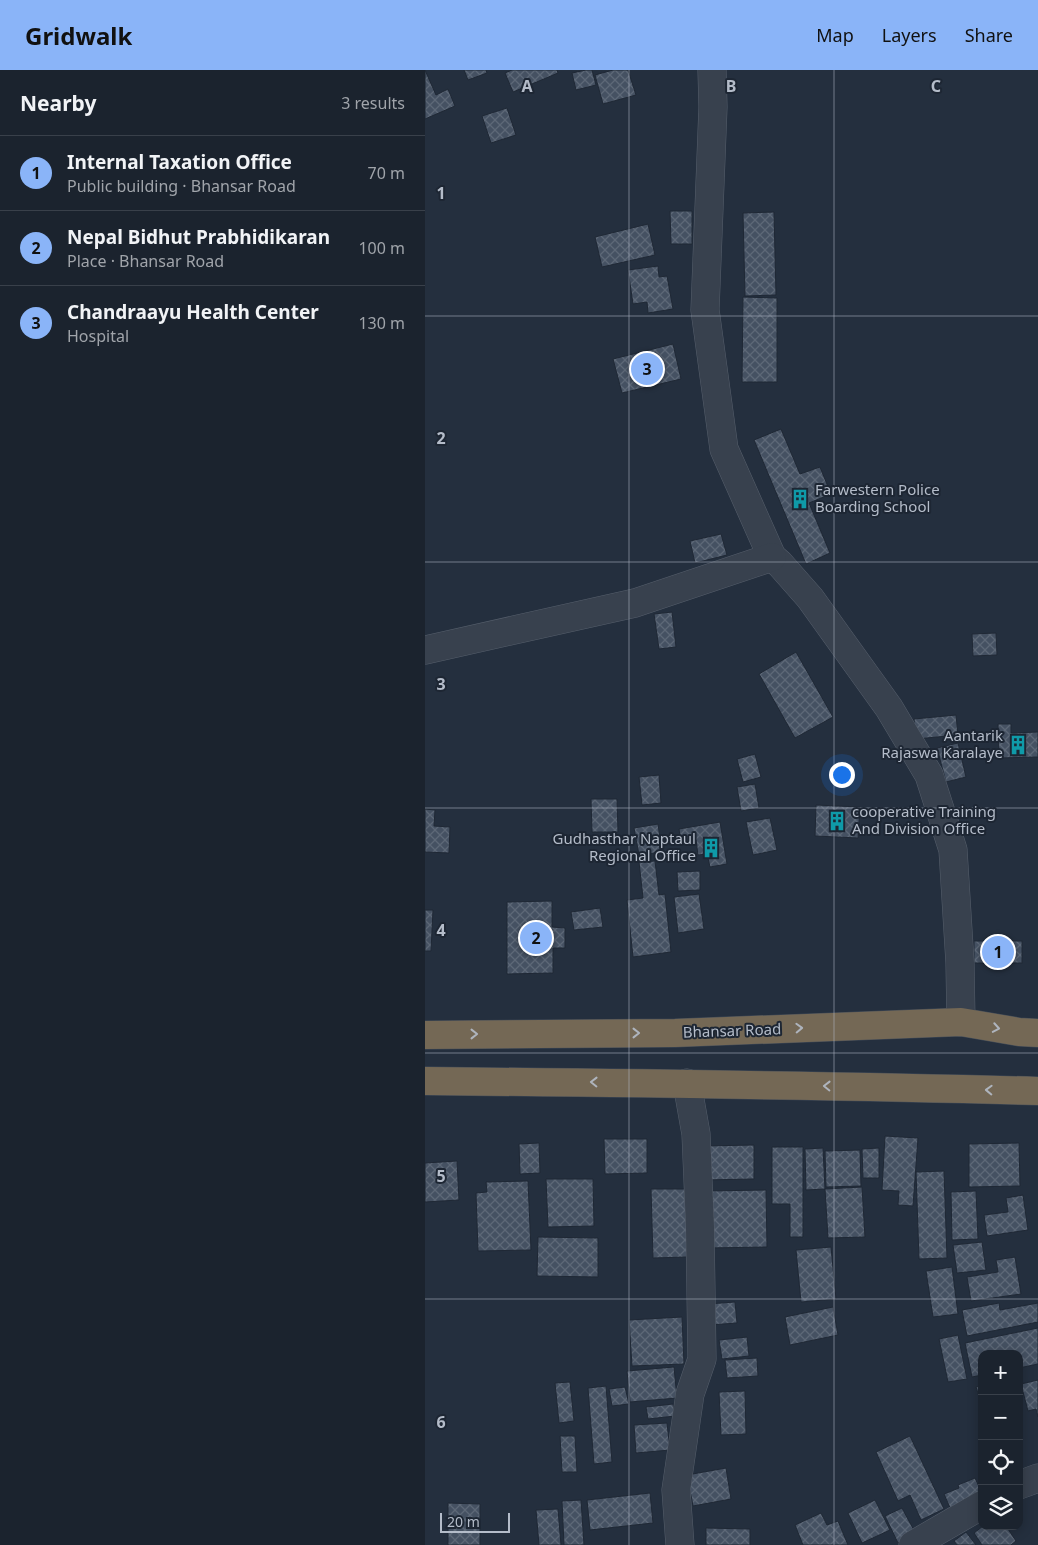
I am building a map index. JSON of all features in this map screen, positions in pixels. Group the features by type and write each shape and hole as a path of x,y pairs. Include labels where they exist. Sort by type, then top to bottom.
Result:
{"highway":[{"name":"Bhansar Road","path":"425,1035 675,1033 961,1022 1019,1032 1038,1033"},
{"path":"425,1081 687,1083 1038,1091"}],"street":[{"path":"712,70 713,107 705,310 724,449 773,557 810,598 878,692 929,775 953,850 960,964 961,1022"},
{"path":"425,650 635,603 773,557"},
{"path":"680,1545 676,1490 691,1394 702,1359 700,1227 696,1134 687,1083"},
{"path":"1023,1484 1038,1478"},
{"path":"913,1545 978,1507"}],"building":[{"path":"425,70 436,95 448,89 455,106 425,119"},
{"path":"464,70 486,70 487,73 468,80"},
{"path":"512,70 557,70 558,73 513,92 505,73"},
{"path":"592,70 596,85 576,90 572,73"},
{"path":"613,70 628,70 636,95 603,104 595,75"},
{"path":"507,108 516,135 491,143 482,116"},
{"path":"670,211 692,211 692,244 671,244"},
{"path":"774,212 776,295 745,296 743,213"},
{"path":"648,224 655,255 602,267 595,237"},
{"path":"658,266 659,277 667,276 673,309 648,313 647,302 633,304 628,270"},
{"path":"743,297 777,298 777,382 742,382"},
{"path":"673,344 681,379 622,393 613,359"},
{"name":"Farwestern Police Boarding School","path":"781,429 800,474 820,467 831,494 809,503 830,553 806,564 754,440"},
{"path":"721,534 727,555 695,563 690,541"},
{"path":"672,612 676,647 659,649 654,614"},
{"path":"996,633 997,655 973,656 972,634"},
{"path":"796,652 833,717 795,738 759,674"},
{"path":"956,715 958,735 916,739 914,719"},
{"name":"Aantarik Rajaswa Karalaye","path":"998,724 1011,724 1011,733 1038,732 1038,757 999,758"},
{"path":"958,743 966,777 946,782 937,748"},
{"path":"755,754 761,777 743,782 737,759"},
{"path":"659,775 661,803 642,805 639,777"},
{"path":"755,784 759,808 741,811 737,787"},
{"path":"591,799 617,799 618,832 592,832"},
{"name":"cooperative Training And Division Office","path":"816,805 860,807 858,838 815,836"},
{"path":"425,809 435,810 434,826 450,827 449,853 425,852"},
{"path":"770,818 777,850 753,855 746,822"},
{"name":"Gudhasthar Naptaul Regional Office","path":"720,822 727,864 710,867 707,854 698,855 696,840 681,843 679,829"},
{"path":"658,824 662,852 639,855 634,828"},
{"path":"655,861 659,895 665,894 671,952 633,957 627,900 643,898 639,862"},
{"path":"700,871 700,890 678,891 677,872"},
{"path":"699,894 704,929 678,933 674,897"},
{"path":"552,901 552,927 565,928 565,948 553,948 553,973 507,974 507,902"},
{"path":"600,908 603,927 574,930 571,912"},
{"path":"425,910 433,910 431,951 425,951"},
{"path":"974,941 1022,941 1022,963 974,963"},
{"path":"885,1136 918,1138 913,1206 898,1205 899,1191 882,1190"},
{"path":"604,1139 647,1139 647,1173 605,1174"},
{"path":"539,1143 540,1173 520,1174 519,1144"},
{"path":"1019,1143 1020,1186 969,1187 969,1144"},
{"path":"754,1145 754,1179 703,1180 702,1146"},
{"path":"772,1147 803,1147 803,1237 790,1237 790,1204 772,1204"},
{"path":"823,1148 825,1189 806,1190 805,1149"},
{"path":"879,1148 879,1178 863,1178 862,1149"},
{"path":"860,1150 861,1186 826,1187 825,1151"},
{"path":"457,1161 459,1200 425,1202 425,1163"},
{"path":"944,1171 947,1258 919,1259 916,1172"},
{"path":"546,1179 593,1179 594,1226 548,1227"},
{"path":"528,1181 531,1250 478,1251 476,1193 487,1192 486,1182"},
{"path":"862,1187 865,1237 828,1238 825,1189"},
{"path":"651,1189 686,1189 687,1257 653,1258"},
{"path":"766,1190 767,1247 707,1248 706,1191"},
{"path":"976,1191 978,1239 952,1240 951,1192"},
{"path":"1023,1195 1028,1230 987,1236 984,1215 1008,1212 1006,1198"},
{"path":"538,1237 598,1238 598,1277 537,1276"},
{"path":"982,1242 986,1270 957,1273 953,1245"},
{"path":"831,1247 836,1299 801,1302 796,1250"},
{"path":"1015,1257 1021,1294 971,1301 967,1277 998,1272 996,1260"},
{"path":"952,1267 958,1314 933,1317 926,1271"},
{"path":"735,1302 737,1323 710,1325 708,1304"},
{"path":"999,1303 1000,1310 1038,1303 1038,1322 967,1336 962,1310"},
{"path":"833,1307 838,1335 790,1345 785,1317"},
{"path":"682,1317 684,1364 632,1366 629,1320"},
{"path":"1038,1328 1038,1364 1023,1367 1023,1350 978,1350 978,1376 972,1377 965,1343"},
{"path":"958,1335 967,1379 948,1382 939,1339"},
{"path":"747,1337 749,1356 722,1359 719,1340"},
{"path":"757,1358 758,1376 727,1378 725,1360"},
{"path":"674,1367 677,1398 630,1402 627,1371"},
{"path":"1038,1380 1038,1417 1036,1409 1028,1411 1023,1384"},
{"path":"570,1382 574,1421 559,1423 555,1383"},
{"path":"606,1386 612,1462 594,1464 588,1388"},
{"path":"625,1387 629,1404 612,1406 609,1389"},
{"path":"745,1391 746,1434 721,1435 719,1392"},
{"path":"673,1404 675,1416 648,1419 646,1407"},
{"path":"667,1423 670,1450 636,1453 634,1425"},
{"path":"560,1436 575,1436 577,1472 562,1472"},
{"path":"910,1436 944,1509 921,1520 910,1495 898,1501 876,1452"},
{"path":"726,1468 731,1499 693,1506 687,1475"},
{"path":"975,1478 978,1484 978,1495 951,1510 944,1494 959,1488 958,1485"},
{"path":"650,1493 653,1523 590,1530 587,1500"},
{"path":"581,1500 584,1545 564,1545 562,1501"},
{"path":"875,1500 890,1530 862,1543 848,1513"},
{"path":"448,1503 480,1504 480,1545 448,1545"},
{"path":"902,1508 916,1534 898,1543 885,1516"},
{"path":"558,1509 561,1545 539,1545 536,1510"},
{"path":"821,1513 827,1525 838,1521 848,1545 803,1545 795,1525"},
{"path":"706,1528 750,1529 750,1545 706,1545"},
{"path":"978,1530 1009,1530 1016,1541 1011,1545 982,1545 974,1533"},
{"path":"966,1532 976,1545 957,1545 954,1541"}],"place":[{"name":"Chandraayu Health Center","path":"647,369"},
{"name":"Farwestern Police Boarding School","path":"800,499"},
{"name":"Aantarik Rajaswa Karalaye","path":"1018,745"},
{"name":"cooperative Training And Division Office","path":"837,821"},
{"name":"Gudhasthar Naptaul Regional Office","path":"711,848"},
{"name":"Nepal Bidhut Prabhidikaran","path":"536,938"},
{"name":"Internal Taxation Office","path":"998,952"}]}
